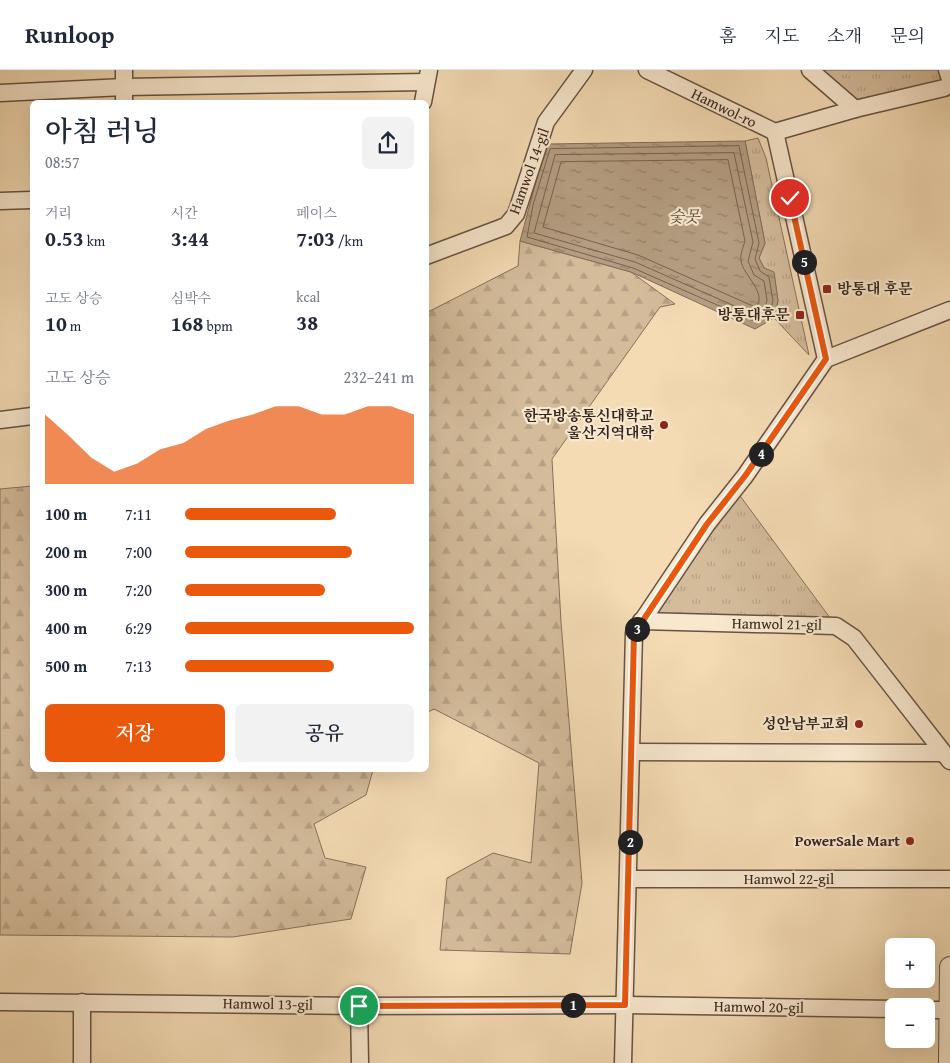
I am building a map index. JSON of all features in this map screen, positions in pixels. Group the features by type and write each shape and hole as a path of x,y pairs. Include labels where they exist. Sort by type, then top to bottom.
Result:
{"street":[{"path":"124,70 124,95"},
{"name":"Hamwol 14-gil","path":"429,255 506,226 516,214 546,122 584,70"},
{"name":"Hamwol-ro","path":"647,70 775,132 855,109 948,87"},
{"path":"810,70 855,109"},
{"path":"947,70 948,87"},
{"path":"0,93 124,95 427,76 423,100"},
{"name":"Hamwol-ro","path":"775,132 826,359"},
{"path":"0,201 30,200"},
{"path":"623,1063 634,634 707,524 745,476 826,359 950,310"},
{"path":"0,420 30,416"},
{"name":"Hamwol 21-gil","path":"641,621 836,626 854,638 946,757"},
{"name":"Hamwol 21-gil","path":"632,752 946,757"},
{"name":"Hamwol 22-gil","path":"628,879 950,879"},
{"path":"949,1063 950,967"},
{"name":"Hamwol 13-gil","path":"0,1002 359,1006 625,1005"},
{"path":"82,1002 82,1063"},
{"name":"Hamwol 20-gil","path":"625,1005 885,1009"},
{"path":"359,1006 360,1063"},
{"path":"935,1010 949,1010"}],"green space":[{"path":"819,70 947,70 950,79 855,109"},
{"path":"758,138 766,158 809,355 774,318 778,301 774,273 764,268 759,258 765,243 745,141"},
{"path":"520,241 631,272 675,304 660,307 552,459 561,622 582,883 570,954 440,950 447,878 493,853 531,863 539,763 434,709 429,712 429,311 518,266"},
{"path":"30,486 30,772 372,772 366,795 314,824 325,858 366,867 351,919 233,937 0,935 0,489"},
{"path":"735,489 836,626 641,621"}],"water":[{"name":"숯못","path":"745,141 765,243 759,258 764,268 774,272 778,301 774,318 755,329 631,272 520,241 546,144"}],"place":[{"name":"방통대 후문","path":"827,289"},
{"name":"방통대후문","path":"800,315"},
{"name":"한국방송통신대학교 울산지역대학","path":"664,425"},
{"name":"성안남부교회","path":"859,724"},
{"name":"PowerSale Mart","path":"910,841"}],"route":[{"path":"359,1006 625,1005 634,634 707,524 745,476 826,359 790,198"}]}
